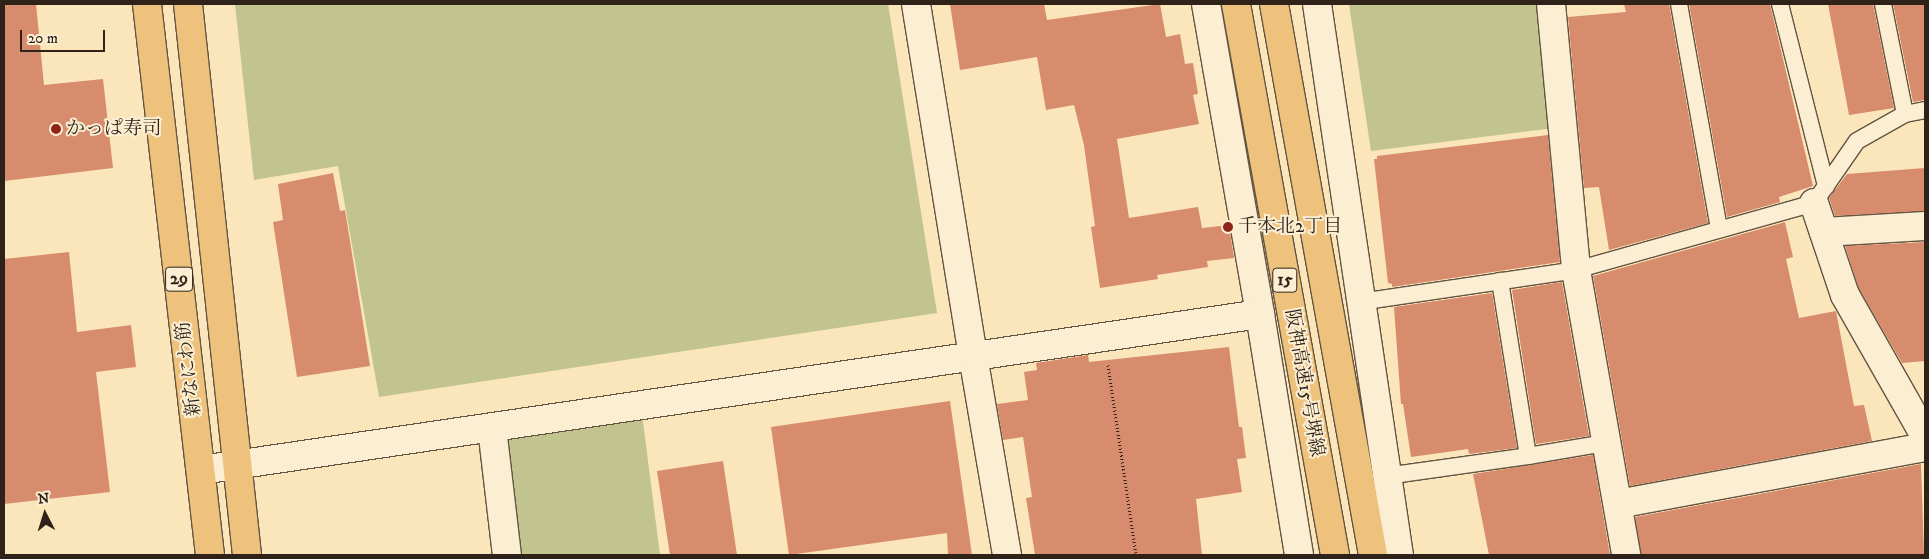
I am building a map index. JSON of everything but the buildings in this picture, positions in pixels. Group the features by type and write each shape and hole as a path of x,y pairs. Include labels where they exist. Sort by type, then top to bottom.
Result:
{"main road":[{"name":"新なにわ筋","path":"147,4 210,555"},
{"name":"新なにわ筋","path":"188,4 247,555"},
{"name":"阪神高速15号堺線","path":"1236,4 1335,555"},
{"name":"阪神高速15号堺線","path":"1274,4 1373,555"}],"street":[{"path":"916,4 1007,555"},
{"path":"1206,4 1300,555"},
{"path":"1317,4 1399,555"},
{"path":"1550,4 1576,270 1626,555"},
{"path":"1820,194 1824,232 1845,296 1925,436"},
{"path":"1824,232 1925,226"},
{"path":"201,470 237,467 1260,314"},
{"path":"492,428 507,555"},
{"path":"1618,504 1925,447"}],"lane":[{"path":"1679,4 1718,230"},
{"path":"1780,4 1820,194"},
{"path":"1883,4 1904,114"},
{"path":"1360,302 1576,270 1718,230 1820,194 1856,141 1904,114 1925,110"},
{"path":"1500,281 1528,456"},
{"path":"1386,476 1528,456 1606,442"}],"path":[{"path":"1103,337 1136,555"}],"green space":[{"path":"235,4 888,4 937,313 379,397 338,166 254,180"},
{"path":"1349,4 1543,4 1554,128 1371,151"},
{"path":"642,414 660,555 519,555 503,432"}],"place":[{"name":"かっぱ寿司","path":"56,129"},
{"name":"千本北2丁目","path":"1228,227"}]}
